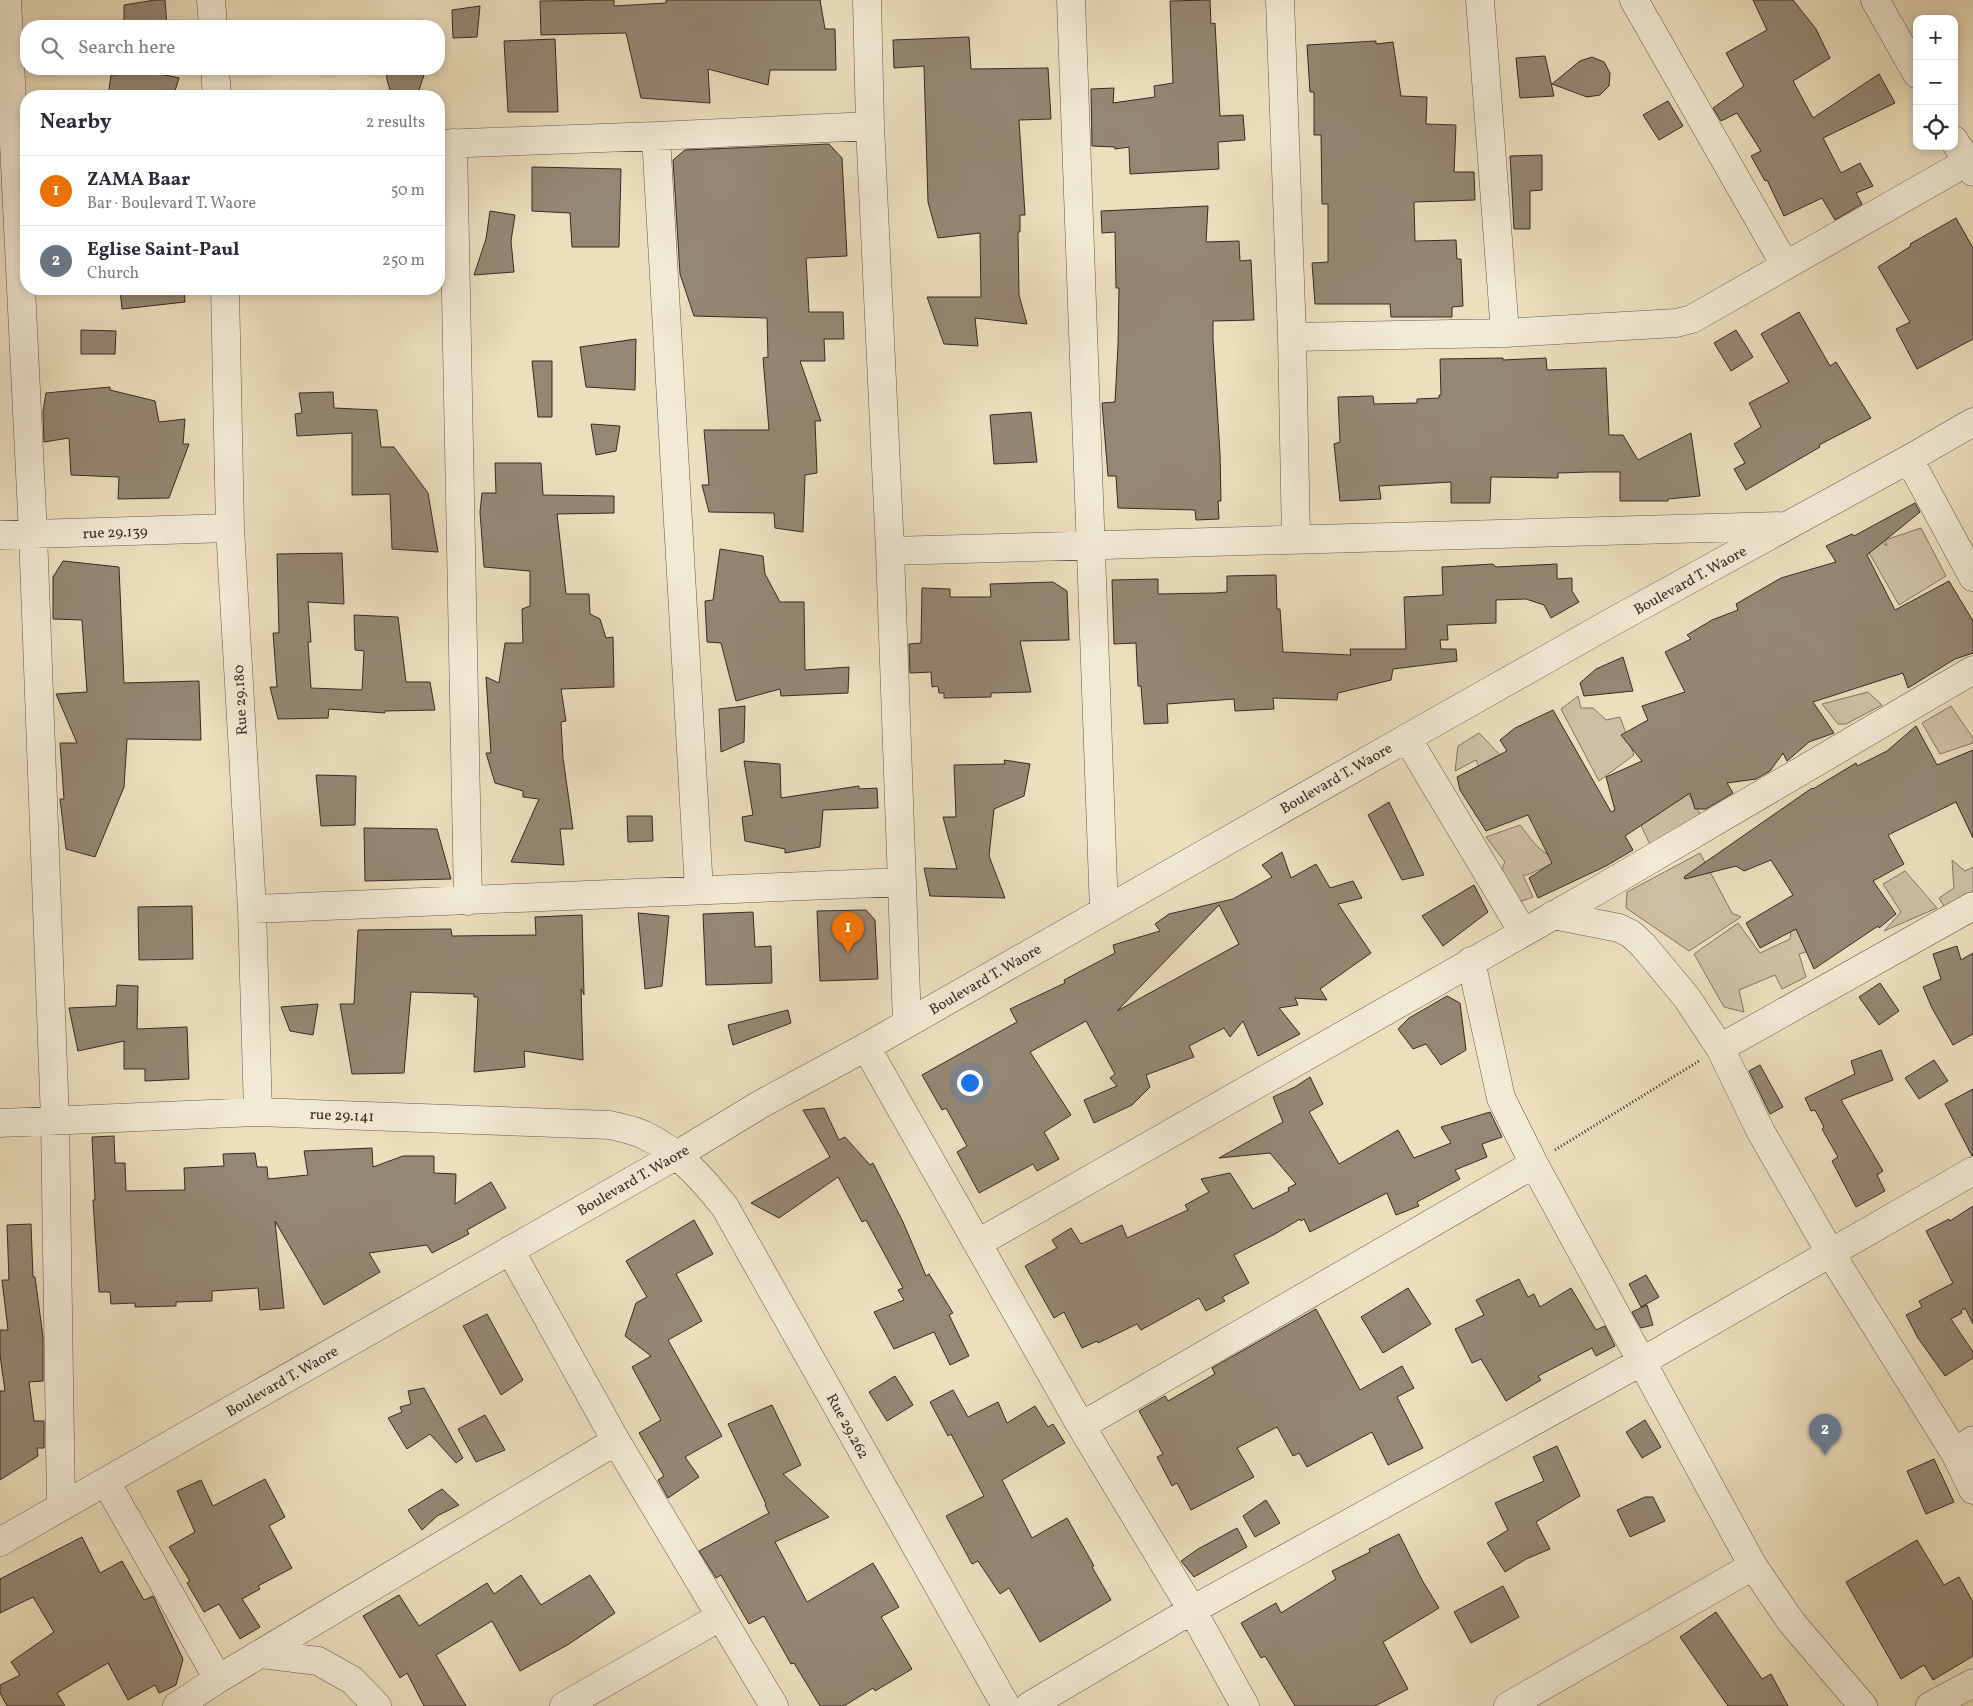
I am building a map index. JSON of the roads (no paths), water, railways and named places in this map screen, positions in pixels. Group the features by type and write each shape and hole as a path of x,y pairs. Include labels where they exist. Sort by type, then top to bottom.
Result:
{"street":[{"path":"7,0 20,278"},
{"path":"211,0 213,20"},
{"path":"867,0 870,126 890,551 907,1023"},
{"path":"1071,0 1104,911"},
{"path":"1280,0 1292,337 1296,539"},
{"path":"1634,0 1785,265"},
{"path":"1875,0 1913,67"},
{"path":"1483,1 1505,333"},
{"path":"216,75 217,90"},
{"path":"468,901 446,143 870,126"},
{"path":"656,136 699,890"},
{"path":"1292,337 1505,333 1676,323 1692,319 1965,158"},
{"path":"21,295 55,1120 61,1507"},
{"name":"Rue 29.180","path":"225,295 230,528 252,910 258,1112"},
{"name":"Boulevard T. Waore","path":"0,1542 677,1155 761,1104 866,1047 1612,622 1973,422"},
{"path":"1909,459 1973,577"},
{"path":"890,551 1788,526"},
{"name":"rue 29.139","path":"0,536 230,528"},
{"path":"978,1243 1554,915 1973,670"},
{"path":"1407,738 1523,932"},
{"path":"252,910 902,882"},
{"path":"1720,1048 1973,906"},
{"path":"1554,915 1619,928 1631,934 1643,945 1687,998 1720,1048 1761,1132 1830,1254 1964,1447 1973,1490"},
{"path":"1471,961 1500,1098 1534,1164 1753,1566 1792,1623 1863,1706"},
{"path":"866,1047 1081,1426 1192,1610 1245,1706"},
{"name":"rue 29.141","path":"0,1123 258,1112 610,1125 643,1134 677,1155"},
{"name":"Rue 29.262","path":"677,1155 701,1178 725,1207 1006,1706"},
{"path":"1081,1426 1534,1164"},
{"path":"1029,1706 1192,1610 1641,1362 1973,1171"},
{"path":"510,1250 616,1441 774,1706"},
{"path":"177,1706 218,1679 616,1441"},
{"path":"106,1482 218,1679"},
{"path":"1508,1706 1753,1566"},
{"path":"564,1706 720,1617"},
{"path":"262,1654 318,1661 352,1680 378,1706"},
{"path":"1930,1706 1967,1693"}],"place":[{"name":"ZAMA Baar","path":"848,953"},
{"name":"Eglise Saint-Paul","path":"1825,1455"}]}
